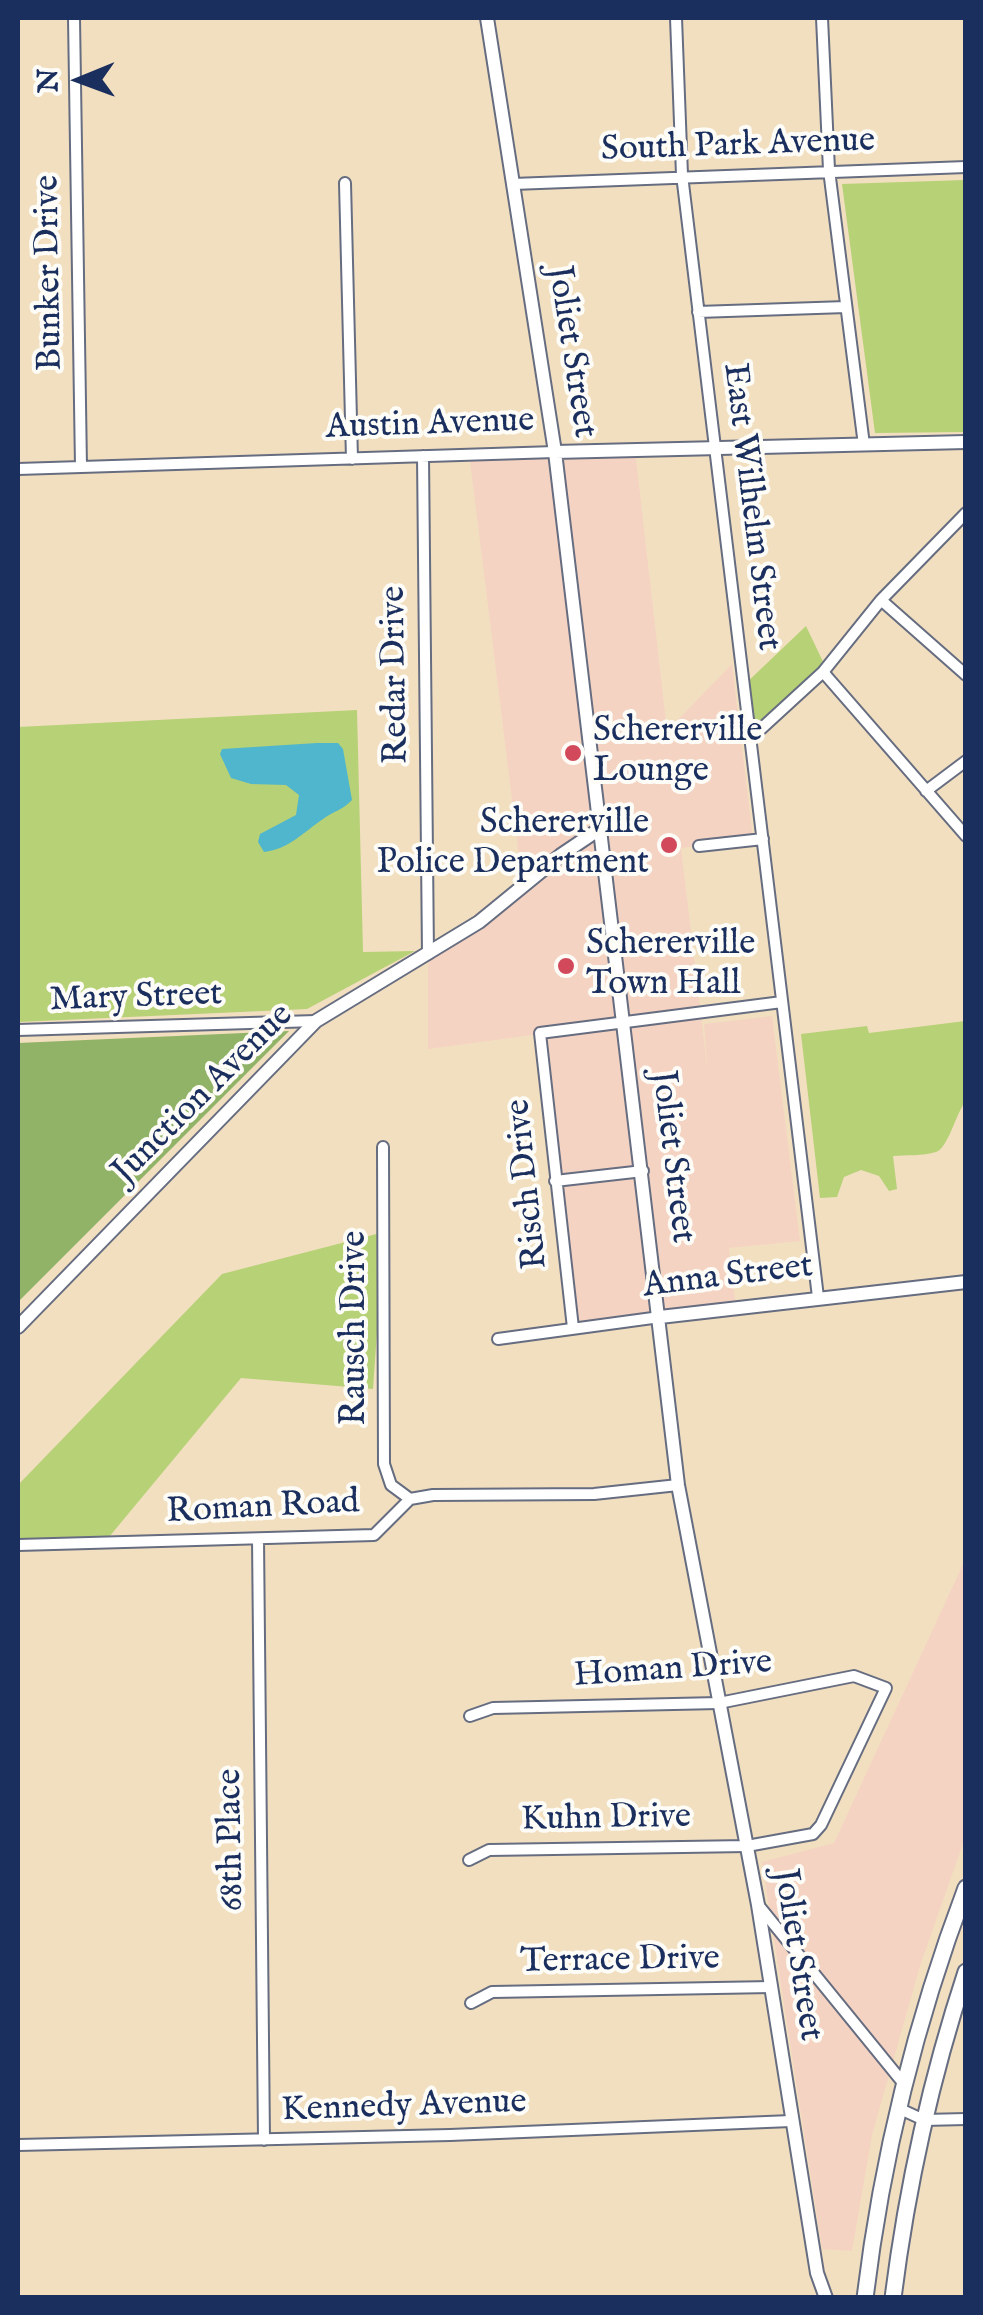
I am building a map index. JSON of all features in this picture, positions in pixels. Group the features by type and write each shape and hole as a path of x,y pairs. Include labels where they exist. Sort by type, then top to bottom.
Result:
{"main road":[{"path":"866,2298 898,2108 935,1974 966,1888"},
{"path":"893,2298 924,2120 966,1972"}],"street":[{"name":"Bunker Drive","path":"74,18 81,467"},
{"name":"Joliet Street","path":"487,18 555,452 678,1485 758,1905 817,2273 826,2298"},
{"name":"East Wilhelm Street","path":"676,18 682,175 818,1297"},
{"path":"822,18 829,170 864,444"},
{"name":"South Park Avenue","path":"512,184 966,167"},
{"path":"345,183 352,459"},
{"path":"698,312 846,307"},
{"name":"Austin Avenue","path":"18,469 966,442"},
{"name":"Redar Drive","path":"423,456 428,954"},
{"path":"750,738 823,672 881,600 964,516"},
{"path":"881,600 966,675"},
{"path":"823,672 966,836"},
{"path":"926,791 966,761"},
{"name":"Junction Avenue","path":"18,1327 316,1021 479,922 561,855 601,828"},
{"path":"699,846 763,839"},
{"path":"624,1023 782,1002"},
{"name":"Mary Street","path":"18,1030 316,1021"},
{"name":"Risch Drive","path":"573,1328 540,1033 624,1023"},
{"name":"Rausch Drive","path":"383,1147 384,1464 390,1485 410,1499"},
{"path":"556,1181 642,1171"},
{"name":"Anna Street","path":"498,1339 818,1297 966,1282"},
{"name":"Roman Road","path":"18,1546 374,1535 410,1499 433,1495 594,1494 678,1485"},
{"name":"68th Place","path":"258,1540 264,2140"},
{"name":"Homan Drive","path":"470,1716 493,1708 718,1703 854,1676 886,1688 821,1825 813,1834 746,1846"},
{"name":"Kuhn Drive","path":"470,1860 489,1850 746,1846"},
{"path":"758,1905 904,2084"},
{"name":"Terrace Drive","path":"470,2002 492,1992 772,1987"},
{"path":"898,2108 924,2120 966,2119"},
{"name":"Kennedy Avenue","path":"18,2146 791,2121"}],"shaded area":[{"path":"635,450 667,731 732,664 753,840 681,848 708,1074 704,1024 772,1016 800,1241 729,1248 736,1308 573,1328 540,1034 428,1049 428,954 523,888 470,461 555,452"},
{"path":"965,1560 965,1838 920,1966 872,2135 852,2251 822,2249 762,1862 834,1843"}],"green space":[{"path":"965,180 965,432 875,433 842,184"},
{"path":"806,626 826,668 751,738 744,685"},
{"path":"357,710 363,952 415,951 307,1009 18,1022 18,727"},
{"path":"965,1021 965,1102 940,1149 893,1156 897,1189 889,1191 879,1176 861,1170 844,1177 837,1197 820,1198 801,1034 867,1026 869,1033"},
{"path":"289,1031 18,1302 18,1043"},
{"path":"384,1232 373,1389 241,1378 104,1543 18,1545 18,1485 222,1274"}],"water":[{"path":"338,743 343,749 352,800 289,844 264,852 258,842 260,834 296,815 299,795 286,785 251,784 231,778 220,754 222,749"}],"place":[{"name":"Schererville Lounge","path":"573,753"},
{"name":"Schererville Police Department","path":"669,845"},
{"name":"Schererville Town Hall","path":"566,966"}]}
